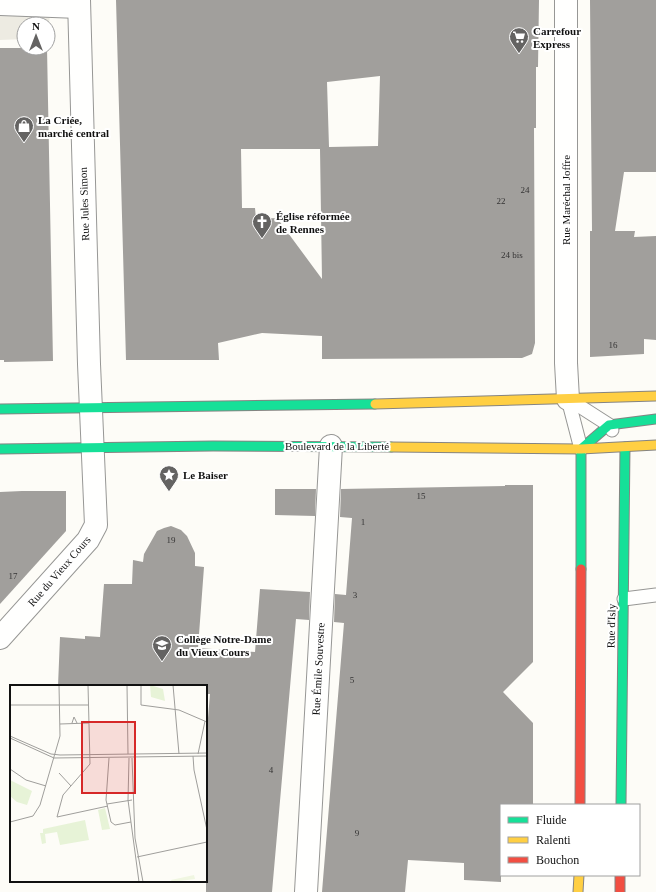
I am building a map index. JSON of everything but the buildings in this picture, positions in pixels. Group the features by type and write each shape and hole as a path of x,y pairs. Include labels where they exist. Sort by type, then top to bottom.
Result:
{"main road":[{"path":"0,409 568,399 656,396"},
{"path":"580,804 582,692 581,449 608,425 656,419"},
{"name":"Boulevard de la Liberté","path":"0,449 331,446 581,449 656,445"},
{"name":"Rue d'Isly","path":"621,804 625,447"},
{"path":"578,892 579,876"},
{"path":"620,876 620,892"}],"street":[{"name":"Rue Maréchal Joffre","path":"566,0 566,332 568,399"},
{"path":"0,4 79,3"},
{"name":"Rue Jules Simon","path":"79,3 91,408"},
{"path":"91,408 93,448"},
{"name":"Rue Émile Souvestre","path":"306,892 331,446"},
{"name":"Rue du Vieux Cours","path":"0,638 88,540 96,525 93,448"}],"lane":[{"path":"568,399 608,425 625,447"},
{"path":"568,399 581,449"},
{"path":"624,598 656,595"}],"shaded area":[{"path":"0,0 51,6 50,16 16,16 16,39 0,40"}],"traffic: fast":[{"path":"0,409 375,404"},
{"path":"581,449 609,425 656,419"},
{"path":"0,449 213,446 391,447"},
{"path":"621,804 625,447"},
{"path":"581,449 581,569"}],"traffic: slow":[{"path":"375,404 656,396"},
{"path":"391,447 581,449 656,445"},
{"path":"578,892 579,876"}],"traffic: jam":[{"path":"580,804 581,569"},
{"path":"620,876 620,892"}],"place":[{"name":"Carrefour Express","path":"519,54"},
{"name":"La Criée, marché central","path":"24,143"},
{"name":"Église réformée de Rennes","path":"262,239"},
{"name":"Le Baiser","path":"169,492"},
{"name":"Collège Notre-Dame du Vieux Cours","path":"162,662"}]}
